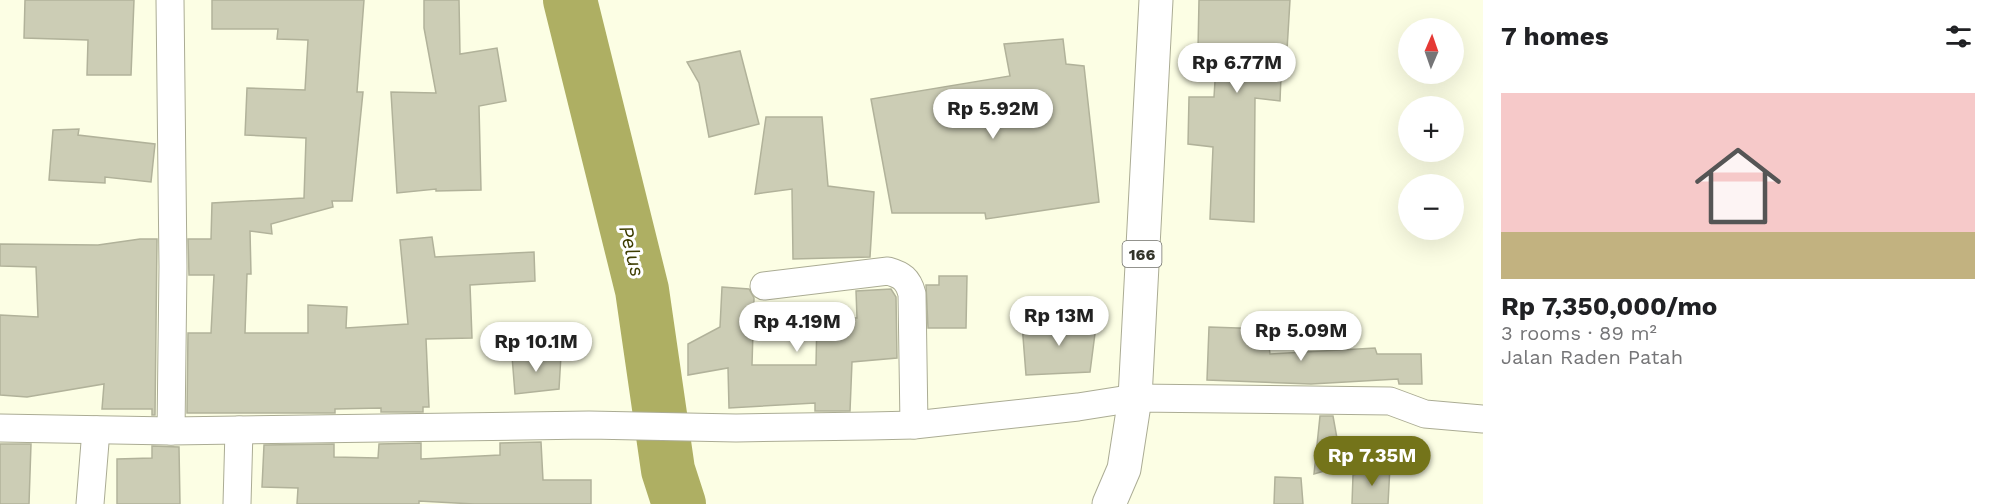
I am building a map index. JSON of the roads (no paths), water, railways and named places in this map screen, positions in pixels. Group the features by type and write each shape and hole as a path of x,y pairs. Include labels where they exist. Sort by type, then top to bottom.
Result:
{"main road":[{"name":"166","path":"1109,504 1124,469 1135,398 1156,0"}],"street":[{"path":"170,0 173,255 171,431"},
{"path":"764,286 888,272 899,274 908,281 912,294 915,425"},
{"path":"0,428 171,431 589,425 736,428 915,425 1078,408 1135,398 1390,400 1425,414 1483,419"},
{"path":"90,504 96,430"},
{"path":"237,504 239,430"}],"waterway":[{"name":"Pelus","path":"570,0 642,290 668,470 679,504"}]}
